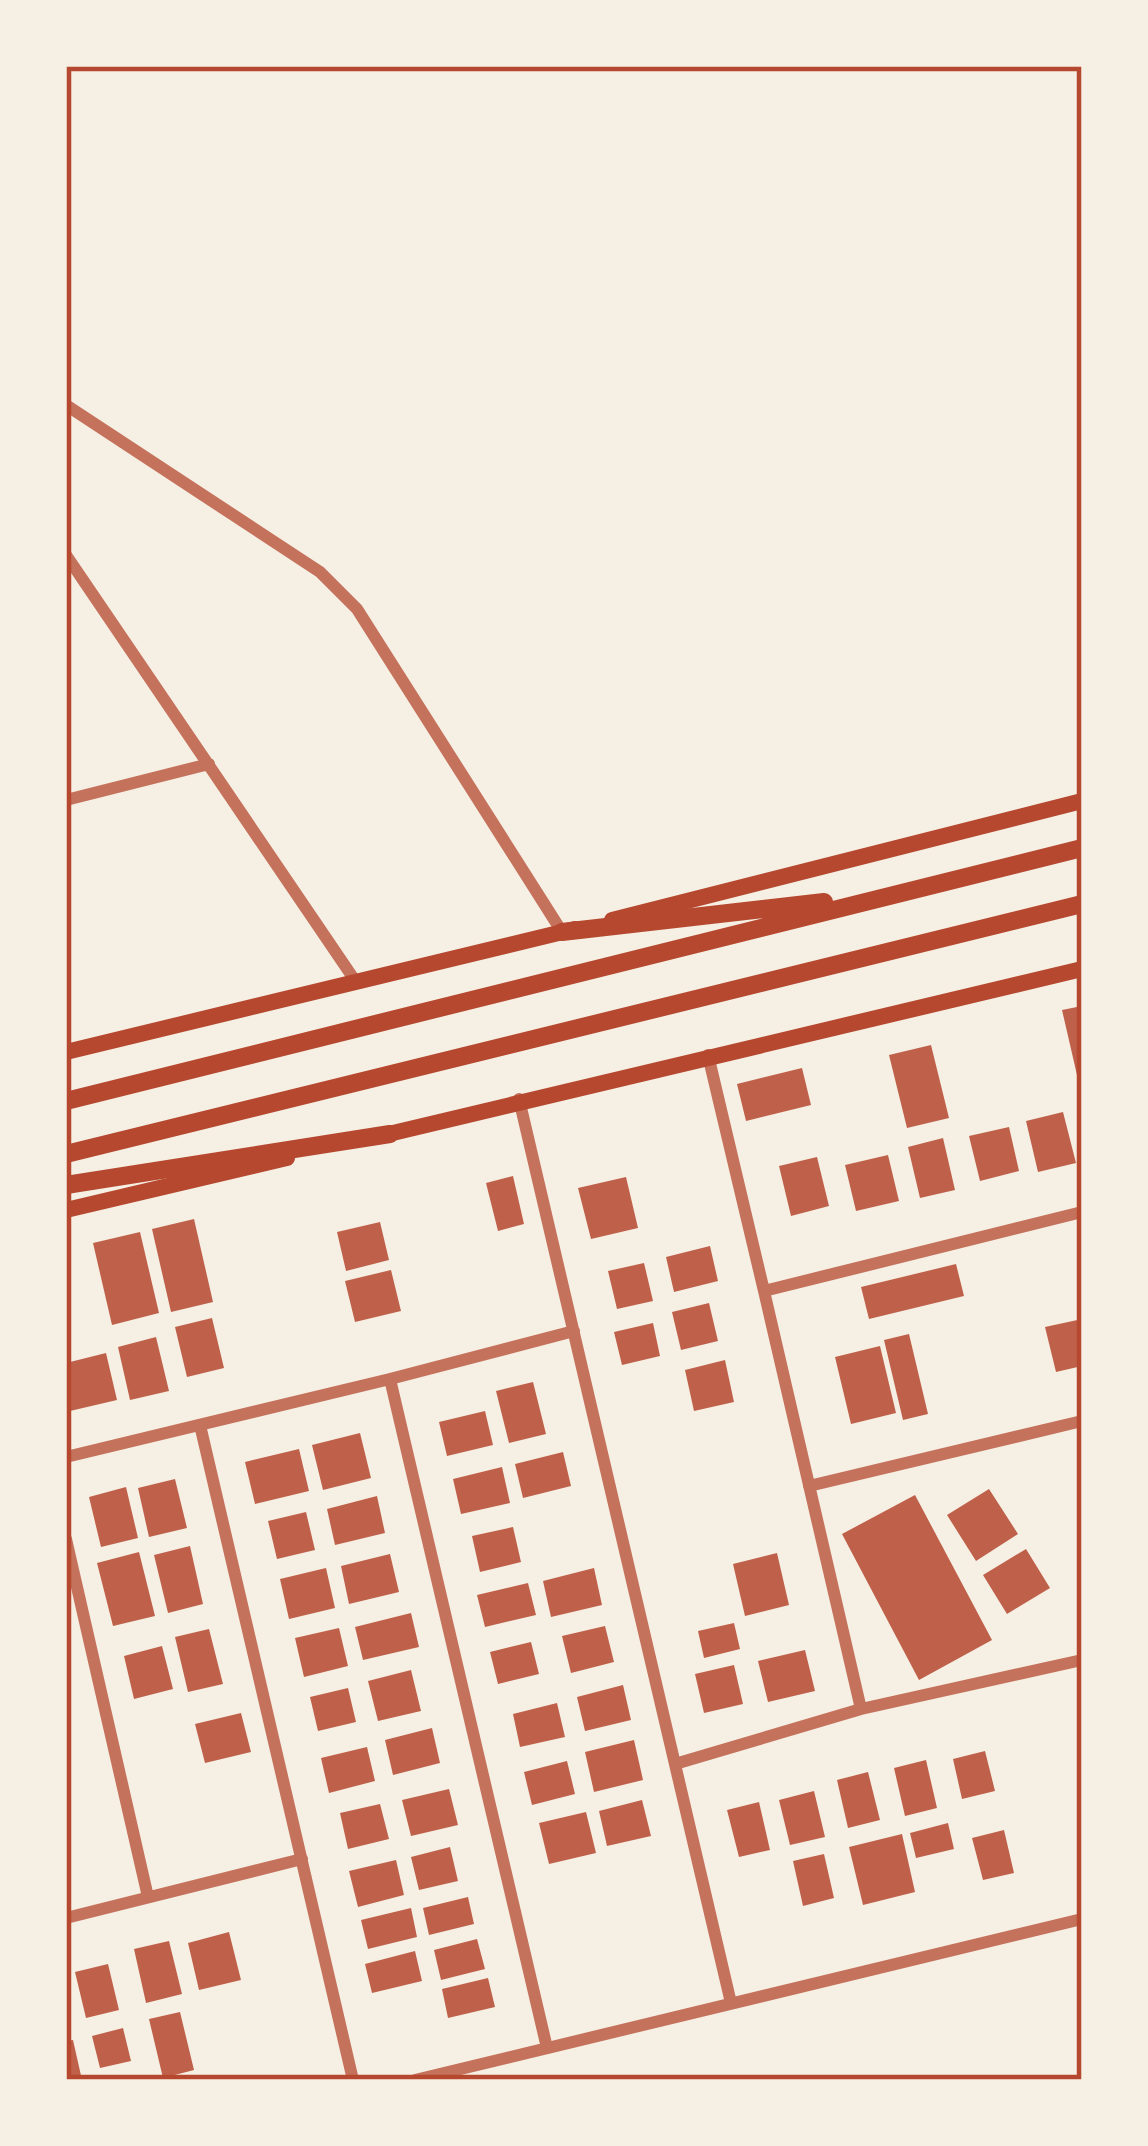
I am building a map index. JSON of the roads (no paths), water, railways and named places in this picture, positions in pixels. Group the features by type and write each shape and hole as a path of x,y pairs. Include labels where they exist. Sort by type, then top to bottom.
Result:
{"main road":[{"path":"66,1052 1082,801"},
{"path":"66,1101 1082,848"},
{"path":"562,932 901,893"},
{"path":"66,1154 1082,904"},
{"path":"66,1210 1082,969"},
{"path":"66,1064 177,1026"},
{"path":"66,1185 390,1134"}],"street":[{"path":"66,405 320,572 357,609 562,932"},
{"path":"66,555 356,982"},
{"path":"66,800 209,764"},
{"path":"708,1055 861,1709"},
{"path":"519,1100 731,2003"},
{"path":"764,1291 1082,1212"},
{"path":"66,1457 574,1331"},
{"path":"390,1379 547,2048"},
{"path":"809,1486 1082,1421"},
{"path":"200,1425 353,2080"},
{"path":"66,1539 148,1898"},
{"path":"675,1764 861,1709 1082,1660"},
{"path":"66,1918 302,1859"},
{"path":"415,2080 1082,1919"}]}
